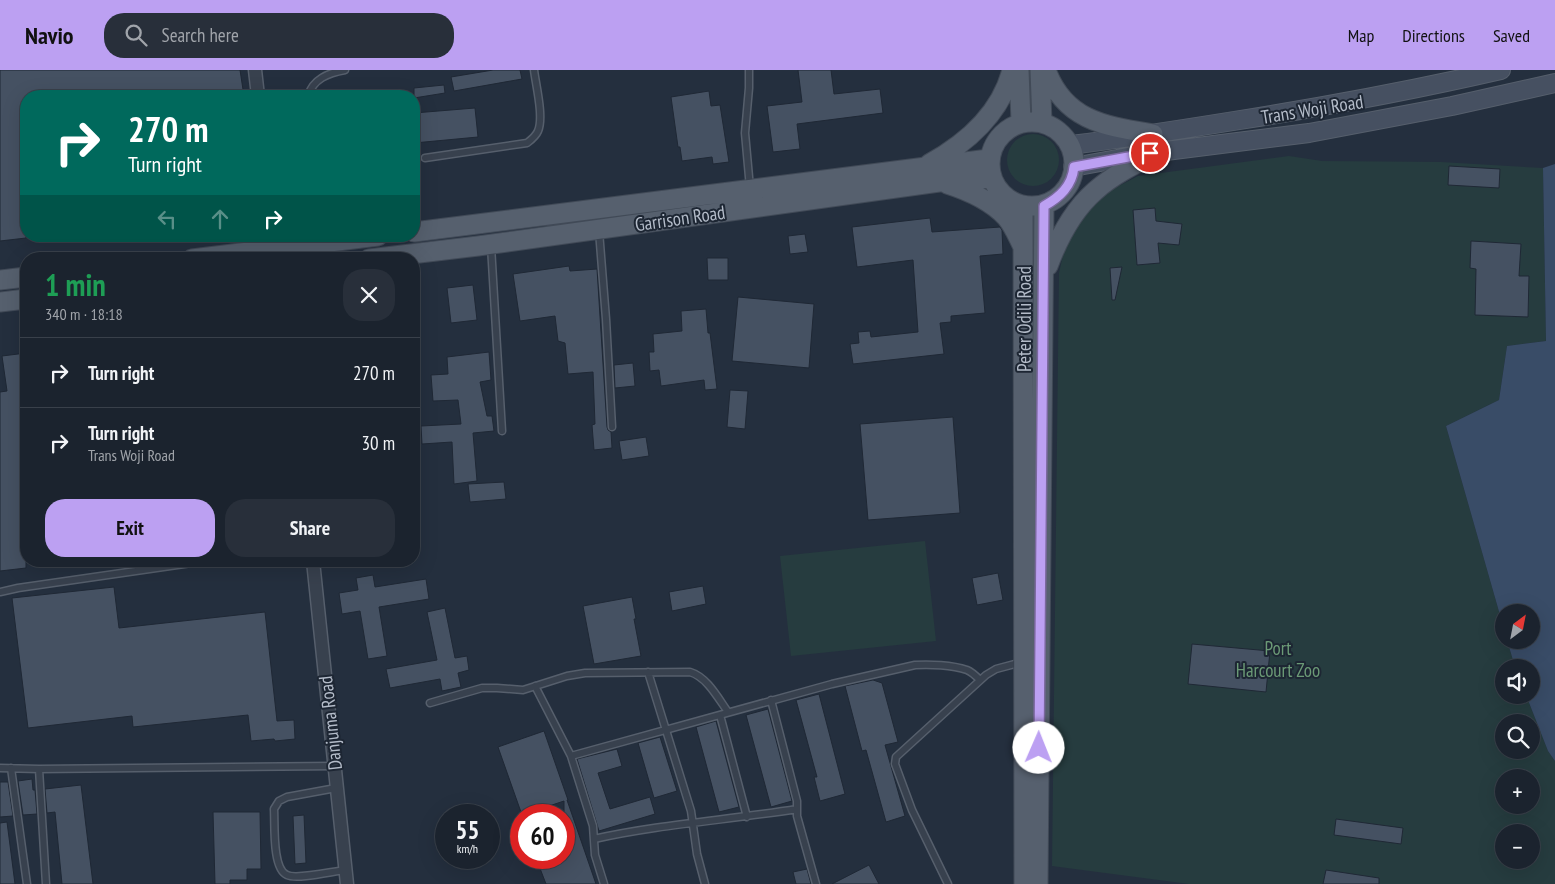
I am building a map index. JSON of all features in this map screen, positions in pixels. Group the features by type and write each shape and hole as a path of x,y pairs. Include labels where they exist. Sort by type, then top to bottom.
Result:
{"main road":[{"path":"923,167 944,156 968,139 988,118 1003,94 1012,70"},
{"path":"1019,70 1022,122"},
{"path":"1040,70 1042,122"},
{"path":"1046,70 1057,93 1066,104 1081,114 1111,126 1153,134"},
{"name":"Trans Woji Road","path":"1071,145 1342,104 1501,70"},
{"name":"Trans Woji Road","path":"1074,167 1162,151 1308,133 1452,106 1555,83"},
{"path":"1022,122 1042,122 1055,128 1071,145 1074,161 1073,176 1066,189 1044,206 1023,205 1013,202 1001,193 992,178 989,159 996,140 1005,130 1022,122"},
{"path":"1043,279 1057,242 1076,212 1095,191 1112,178 1162,151"},
{"name":"Garrison Road","path":"420,231 989,159"},
{"name":"Garrison Road","path":"420,253 491,245 939,182 992,178"},
{"path":"939,182 966,190 994,207 1014,229 1024,249"},
{"name":"Peter Odili Road","path":"1023,205 1024,884"},
{"name":"Peter Odili Road","path":"1038,884 1044,206"},
{"path":"228,252 275,243 294,242"},
{"path":"0,280 20,278"},
{"path":"0,302 20,299"}],"street":[{"path":"255,70 257,90"},
{"name":"Danjuma Road","path":"314,567 347,884"}],"lane":[{"path":"311,90 315,82 322,77 345,70"},
{"path":"425,158 527,143 533,139 538,130 540,118 534,70"},
{"path":"749,70 745,133 750,188"},
{"path":"599,229 612,427"},
{"path":"491,245 502,431"},
{"path":"0,592 163,567"},
{"path":"945,883 912,810 895,764 896,756 986,674 996,669 1023,662"},
{"path":"571,756 832,684 915,665 928,664 966,670 980,680"},
{"path":"648,672 690,811 697,854 705,884"},
{"path":"430,703 482,688 523,690 567,676 585,673 690,672 698,674 704,680 728,712"},
{"path":"535,686 571,756 593,826 595,855 604,884"},
{"path":"772,700 798,801 798,816 816,884"},
{"path":"720,715 747,817"},
{"path":"0,768 335,766"},
{"path":"11,768 27,884"},
{"path":"39,768 46,884"},
{"path":"336,788 287,797 279,801 274,808 277,861 280,870 287,876 296,877 346,870"},
{"path":"594,839 630,831 797,809"}],"green space":[{"path":"1028,134 1038,134 1047,138 1055,146 1059,160 1055,174 1047,182 1038,186 1028,186 1019,182 1011,174 1007,165 1007,155 1011,146 1019,138"},
{"name":"Port Harcourt Zoo","path":"1289,156 1322,161 1441,162 1543,168 1546,341 1507,346 1499,400 1446,426 1497,604 1495,604 1495,649 1510,649 1513,659 1495,659 1495,704 1530,704 1533,714 1495,714 1495,759 1540,759 1540,731 1548,751 1555,761 1555,884 1189,884 1052,866 1059,273 1066,242 1095,203 1113,189 1138,176"},
{"path":"925,541 936,641 791,656 780,556"}],"water":[{"path":"1555,164 1555,761 1548,751 1540,731 1540,714 1533,714 1530,704 1540,704 1540,659 1513,659 1510,649 1540,649 1540,604 1497,604 1446,426 1499,400 1507,346 1546,341 1543,168"}],"building":[{"path":"0,70 240,70 243,90 20,90 20,239 0,241"},
{"path":"493,70 520,70 522,79 454,91 451,77"},
{"path":"798,70 831,70 834,94 880,89 883,113 797,124 800,149 773,152 767,106 802,102"},
{"path":"444,85 445,93 420,97 420,90 414,90 414,88"},
{"path":"709,91 711,106 720,105 729,162 713,164 712,157 682,161 680,147 678,147 671,97"},
{"path":"475,108 478,137 420,142 420,113"},
{"path":"1449,166 1500,169 1499,188 1448,185"},
{"path":"1155,208 1156,221 1182,224 1179,245 1158,243 1160,263 1137,265 1133,210"},
{"path":"930,218 932,232 1000,227 1002,230 1003,254 980,256 985,313 951,316 951,322 940,323 944,354 853,364 850,344 859,343 858,332 870,331 871,337 918,332 913,260 857,267 852,227"},
{"path":"805,234 808,252 790,254 788,236"},
{"path":"1471,241 1521,244 1519,276 1529,276 1528,317 1475,315 1476,269 1470,268"},
{"path":"707,258 728,258 728,280 708,280"},
{"path":"569,266 570,271 597,269 607,427 611,432 612,448 594,450 592,425 595,424 593,372 568,374 565,343 558,341 555,316 520,321 513,274"},
{"path":"1122,267 1115,300 1112,300 1110,268"},
{"path":"473,285 477,320 451,323 447,288"},
{"path":"738,297 814,304 809,368 732,361"},
{"path":"706,309 717,389 705,390 704,380 661,386 659,370 650,371 649,352 654,352 653,334 682,331 681,311"},
{"path":"489,352 491,380 480,382 487,416 492,416 494,431 473,433 477,481 454,484 452,442 422,444 421,426 461,424 458,400 433,401 431,375 448,374 447,357"},
{"path":"20,354 20,567 26,568 0,571 0,392 7,391 2,356"},
{"path":"633,363 635,386 615,388 614,365"},
{"path":"730,390 748,391 745,429 727,427"},
{"path":"953,417 960,513 868,520 860,424"},
{"path":"646,437 649,456 622,460 619,441"},
{"path":"504,482 506,499 470,502 468,484"},
{"path":"998,573 1003,600 977,605 972,578"},
{"path":"373,575 375,587 426,579 429,599 379,607 387,656 368,659 360,611 342,614 339,593 358,590 356,578"},
{"path":"703,586 706,604 672,611 669,592"},
{"path":"114,587 119,628 265,612 277,721 294,720 295,739 251,741 248,715 133,727 132,716 28,728 12,598"},
{"path":"632,597 641,656 594,664 583,606"},
{"path":"445,608 455,658 467,656 469,670 458,673 461,687 442,691 440,679 390,688 386,669 437,660 427,612"},
{"path":"1192,644 1270,651 1266,692 1188,684"},
{"path":"873,680 882,683 898,742 885,745 905,816 886,822 866,750 862,751 845,686"},
{"path":"819,694 845,794 820,801 814,777 817,777 796,700"},
{"path":"768,709 792,801 771,807 746,715"},
{"path":"716,721 739,807 719,812 696,727"},
{"path":"544,731 568,804 564,804 564,801 555,804 518,804 498,747"},
{"path":"660,737 677,791 654,798 638,743"},
{"path":"617,749 622,766 598,773 610,809 650,797 655,814 599,831 577,759"},
{"path":"32,779 37,814 23,815 18,781"},
{"path":"0,782 8,782 13,816 0,817"},
{"path":"81,785 93,884 62,884 55,812 47,813 45,789"},
{"path":"213,812 260,812 261,869 247,869 247,880 230,880 230,884 215,884"},
{"path":"304,815 306,863 295,864 293,816"},
{"path":"1336,819 1403,828 1401,844 1334,835"},
{"path":"7,822 15,884 0,884 0,823"},
{"path":"575,823 596,884 546,884 540,869 575,869"},
{"path":"869,865 879,884 832,884"},
{"path":"807,869 811,884 796,884 793,872"},
{"path":"1326,870 1379,878 1379,884 1323,884"}],"route":[{"path":"1039,748 1044,206 1066,189 1073,176 1074,167 1150,153"}]}
